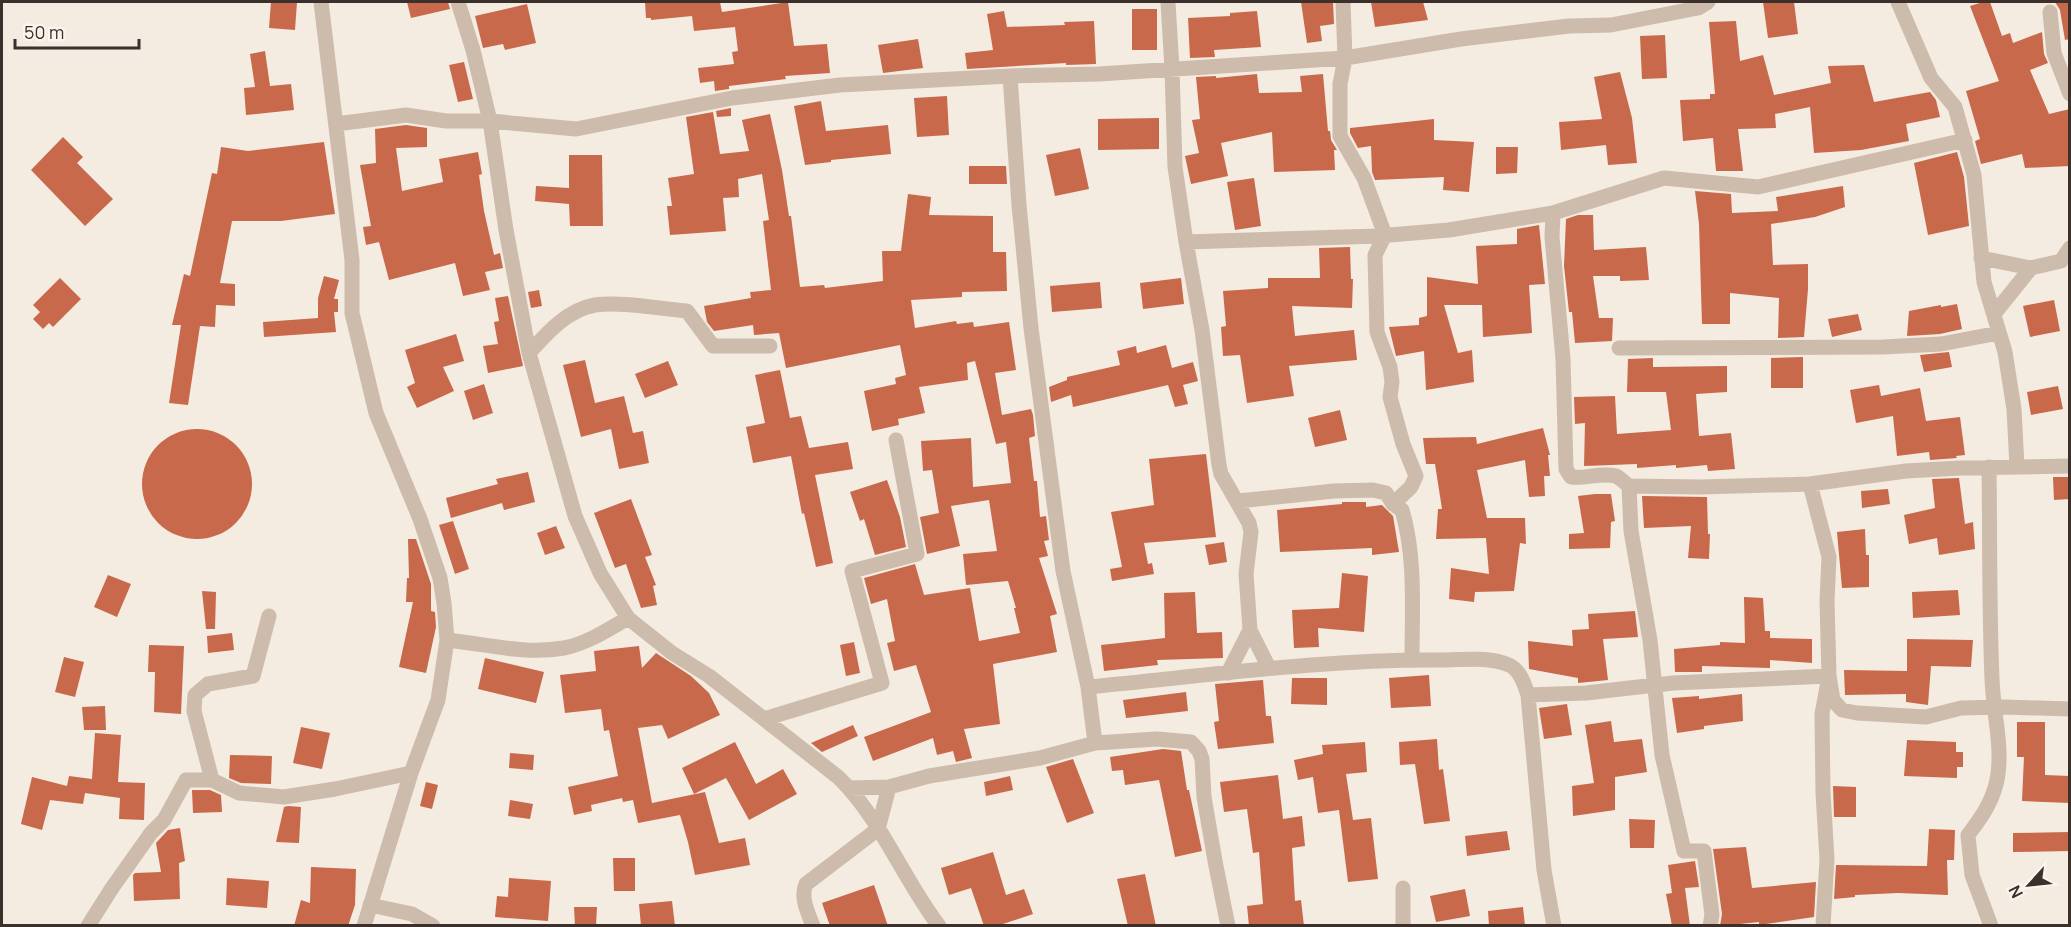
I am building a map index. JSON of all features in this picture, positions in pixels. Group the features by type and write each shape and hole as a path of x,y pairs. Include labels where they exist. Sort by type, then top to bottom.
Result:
{"street":[{"path":"321,2 352,260 352,313 376,413 420,519 440,578 447,639 438,700 411,773 364,926"},
{"path":"458,2 473,50 490,120 506,230 529,353 575,516 600,573 628,618 672,653 709,676 850,788 878,829 923,905 939,926"},
{"path":"1168,2 1174,167 1202,330 1219,465 1221,474 1249,523 1251,532 1246,574 1250,630 1269,668"},
{"path":"1343,2 1345,58 1340,84 1340,136 1364,178 1385,235 1375,255 1377,332 1390,367 1392,382 1390,397 1403,444 1416,476 1411,488 1393,504"},
{"path":"336,124 406,115 446,121 490,120 576,129 732,98 840,85 1099,74 1345,58 1461,39 1569,26 1611,25 1698,8 1708,2"},
{"path":"1898,2 1931,78 1955,107 1974,175 1984,282 2005,352 2014,409 2017,467"},
{"path":"2050,12 2054,53 2070,94"},
{"path":"1010,76 1031,328 1063,571 1088,687 1095,743"},
{"path":"1186,242 1385,235 1449,230 1553,213 1664,178 1758,187 1965,140"},
{"path":"1553,213 1552,237 1563,359 1566,469 1570,477 1582,479 1596,475 1617,476 1629,486 1701,487 1810,484 1906,471 2070,466"},
{"path":"1981,258 2031,268 2067,257"},
{"path":"1994,314 2031,268"},
{"path":"529,353 551,328 595,305 687,311 713,346 770,346"},
{"path":"1619,348 1883,347 1941,344 2000,333"},
{"path":"764,719 882,683 852,571 917,554 896,440"},
{"path":"1989,467 1990,636 1993,707 1999,739 1998,776 1990,803 1968,835 1972,875 1991,926"},
{"path":"1810,484 1829,557 1829,676 1833,700 1842,710 1926,717 1961,708 2070,709"},
{"path":"1629,486 1631,531 1650,640 1662,755 1684,851 1704,850 1712,915 1710,926"},
{"path":"1238,501 1373,489 1386,493 1393,504 1402,510 1406,522 1412,595 1412,659"},
{"path":"212,780 194,711 195,695 208,684 253,676 269,616"},
{"path":"447,639 528,651 566,648 601,634 628,618"},
{"path":"1228,673 1250,630"},
{"path":"1088,687 1269,668 1412,659 1494,660 1510,666 1517,671 1528,694 1544,870 1554,926"},
{"path":"1528,694 1586,693 1654,685 1829,676"},
{"path":"1823,926 1827,860 1822,714 1829,676"},
{"path":"850,788 888,787 929,776 1040,758 1095,743 1157,739 1191,742 1196,746 1202,759 1204,797 1228,926"},
{"path":"88,926 151,833 164,820 186,780 212,780 239,793 284,797 411,773"},
{"path":"813,926 805,904 803,891 806,884 878,829 888,787"},
{"path":"1403,888 1403,926"},
{"path":"370,904 412,914 434,926"}],"building":[{"path":"271,2 297,2 295,30 269,28"},
{"path":"407,2 448,2 450,9 411,18"},
{"path":"645,2 720,2 722,12 788,2 794,46 827,44 830,73 785,76 786,79 729,86 729,89 715,91 714,81 700,83 698,68 734,64 732,52 738,51 735,27 694,31 692,16 651,20 651,18 646,18"},
{"path":"1301,2 1333,2 1334,24 1320,26 1322,41 1307,43"},
{"path":"1371,2 1423,2 1428,20 1375,27"},
{"path":"1763,2 1794,2 1798,34 1768,38"},
{"path":"1990,2 2002,36 2010,33 2013,43 2042,32 2044,54 2048,63 2030,70 2049,114 2070,109 2070,166 2025,168 2022,154 1981,164 1975,141 1980,139 1966,91 1999,81 1970,6"},
{"path":"2055,2 2070,2 2070,39 2065,40 2060,10"},
{"path":"527,4 536,43 505,50 503,44 483,48 475,16"},
{"path":"1132,9 1157,9 1157,50 1132,50"},
{"path":"1004,11 1007,27 1065,25 1064,22 1094,21 1096,64 1066,65 1066,63 967,69 965,53 993,50 987,14"},
{"path":"1257,11 1261,47 1214,50 1215,57 1190,58 1188,18 1230,16 1230,13"},
{"path":"1736,21 1740,61 1763,55 1774,95 1831,83 1828,66 1864,65 1874,102 1930,92 1936,100 1940,117 1906,124 1909,141 1861,150 1814,153 1810,107 1775,114 1776,128 1738,129 1743,171 1716,171 1713,138 1683,141 1680,100 1710,99 1710,94 1715,94 1709,22"},
{"path":"1665,35 1667,78 1642,79 1640,36"},
{"path":"918,39 923,68 883,73 878,45"},
{"path":"265,51 270,86 291,84 294,110 246,115 244,88 255,87 250,54"},
{"path":"464,62 473,99 458,102 449,65"},
{"path":"1620,72 1632,118 1637,163 1608,165 1606,145 1561,150 1559,122 1602,119 1594,77"},
{"path":"1257,74 1259,93 1302,92 1300,76 1323,74 1328,131 1330,131 1331,140 1337,150 1334,150 1335,170 1274,172 1272,132 1221,143 1228,176 1191,184 1185,156 1199,153 1192,120 1200,119 1196,77 1216,76 1216,78"},
{"path":"947,96 949,135 917,137 914,98"},
{"path":"821,101 826,131 888,125 891,154 805,165 794,106"},
{"path":"731,108 731,116 717,117 716,111"},
{"path":"713,112 720,154 749,151 742,120 770,114 789,216 791,216 800,287 824,285 825,288 883,281 882,251 901,251 908,194 931,197 929,215 993,216 993,252 1006,252 1007,291 962,292 962,297 911,300 915,328 956,321 957,324 973,322 974,327 1009,322 1016,370 995,373 1002,415 1031,409 1033,415 1035,436 1029,438 1034,481 1037,481 1040,517 1046,516 1049,540 1044,541 1048,556 1039,558 1057,614 1050,616 1057,652 993,664 1000,724 964,729 972,758 956,762 953,751 937,755 933,738 873,761 864,737 931,712 916,665 894,671 887,643 895,641 887,599 871,604 864,578 915,564 924,595 970,588 979,641 1020,633 1008,581 966,585 963,554 997,551 989,500 951,506 960,546 927,554 920,517 939,513 932,470 923,471 921,441 971,438 973,487 1011,483 1006,442 996,444 975,361 967,363 968,380 919,387 925,413 898,419 899,425 872,431 864,391 896,384 895,378 906,375 900,345 786,368 779,333 754,335 753,325 714,331 707,322 704,306 751,298 750,292 771,290 763,221 769,220 762,174 738,179 739,197 723,198 726,231 670,235 667,206 672,206 668,178 694,174 686,117"},
{"path":"1159,118 1159,149 1098,150 1098,119"},
{"path":"1434,119 1434,140 1474,142 1469,192 1443,190 1444,177 1375,180 1372,172 1371,146 1358,148 1350,133 1350,128"},
{"path":"406,125 427,128 427,147 396,148 402,191 443,182 439,159 478,152 484,211 494,255 500,253 503,268 485,272 490,290 463,296 455,263 389,280 379,242 366,245 363,227 371,226 360,165 376,163 375,129"},
{"path":"63,137 83,157 77,163 113,199 85,226 31,170"},
{"path":"324,142 335,214 281,221 232,221 220,283 235,284 235,306 216,305 215,327 200,326 188,405 169,403 181,325 172,325 184,274 190,276 212,173 217,174 221,147 248,151"},
{"path":"1496,147 1518,147 1517,173 1496,174"},
{"path":"1080,148 1089,189 1055,196 1046,155"},
{"path":"1957,152 1964,177 1969,226 1928,235 1914,163"},
{"path":"569,155 602,155 603,226 570,226 569,204 535,201 536,186 569,188"},
{"path":"969,166 1006,166 1007,184 969,184"},
{"path":"1254,178 1261,226 1235,230 1227,182"},
{"path":"1843,186 1845,207 1815,217 1771,224 1773,265 1808,264 1804,337 1778,338 1779,298 1730,293 1730,324 1702,324 1699,224 1695,191 1731,194 1732,213 1778,211 1776,197"},
{"path":"1578,215 1593,215 1594,250 1646,247 1649,280 1620,281 1620,276 1593,276 1599,318 1613,318 1612,341 1575,343 1564,266 1566,219"},
{"path":"1539,225 1545,284 1529,285 1532,333 1483,337 1482,305 1444,305 1458,353 1472,350 1474,382 1426,390 1424,351 1396,356 1389,327 1419,325 1419,318 1427,316 1427,277 1478,284 1476,246 1517,244 1517,229"},
{"path":"1350,247 1351,279 1353,279 1352,308 1292,306 1295,336 1354,330 1357,360 1289,366 1294,396 1247,403 1240,355 1223,356 1221,327 1226,326 1223,291 1268,288 1268,278 1320,278 1319,248"},
{"path":"324,276 339,280 334,299 338,299 338,312 334,312 336,332 264,337 263,322 318,318 318,298"},
{"path":"60,278 81,299 53,327 49,323 43,329 33,319 40,312 33,305"},
{"path":"1181,278 1184,304 1143,309 1140,283"},
{"path":"1100,282 1102,308 1052,312 1050,286"},
{"path":"539,290 542,306 531,308 528,292"},
{"path":"508,296 523,366 488,373 483,346 498,344 494,322 499,321 495,298"},
{"path":"2054,300 2060,331 2030,337 2023,306"},
{"path":"1957,304 1962,329 1940,334 1907,336 1909,311"},
{"path":"1858,314 1862,330 1832,337 1828,319"},
{"path":"456,334 464,361 443,367 454,391 417,408 407,387 415,383 405,350"},
{"path":"1166,345 1172,368 1193,362 1198,381 1183,385 1188,404 1175,407 1168,385 1073,407 1071,395 1051,402 1049,387 1067,380 1067,377 1120,365 1117,351 1136,346 1137,353"},
{"path":"1949,352 1952,367 1924,372 1920,355"},
{"path":"1803,357 1803,388 1771,388 1771,358"},
{"path":"1653,358 1653,367 1727,366 1727,392 1696,394 1699,436 1731,433 1735,469 1708,471 1707,465 1676,468 1676,465 1637,468 1637,464 1584,466 1585,423 1575,424 1574,397 1615,396 1617,434 1671,430 1666,392 1627,392 1628,359"},
{"path":"585,360 595,403 624,396 633,433 643,431 649,463 619,469 611,429 581,437 563,365"},
{"path":"668,361 678,385 645,398 635,374"},
{"path":"780,370 790,418 801,416 809,448 848,442 853,469 815,475 833,563 816,567 804,513 802,514 791,456 753,463 746,427 765,423 755,375"},
{"path":"484,384 493,413 473,420 464,391"},
{"path":"1879,385 1881,396 1920,388 1926,421 1960,417 1965,455 1956,456 1957,458 1930,460 1929,452 1897,456 1893,416 1856,423 1850,390"},
{"path":"2058,386 2063,409 2031,415 2027,392"},
{"path":"1340,410 1347,440 1315,447 1308,418"},
{"path":"1543,428 1550,455 1548,455 1550,476 1544,476 1545,496 1529,497 1525,460 1477,470 1487,518 1525,518 1526,544 1520,543 1514,591 1475,592 1474,602 1449,599 1451,568 1489,574 1486,538 1436,539 1438,509 1442,509 1435,464 1426,464 1423,438 1476,437 1477,444"},
{"path":"197,429 218,433 236,445 248,463 252,484 248,505 236,523 218,535 197,539 176,535 158,523 146,505 142,484 146,463 158,445 176,433"},
{"path":"1206,454 1216,537 1144,543 1148,564 1152,563 1154,574 1112,581 1110,569 1122,567 1111,512 1154,505 1149,459"},
{"path":"528,472 535,502 504,510 502,503 451,518 446,498 498,484 496,479"},
{"path":"2053,477 2070,477 2070,499 2054,500"},
{"path":"1959,478 1965,524 1973,522 1975,549 1939,555 1937,538 1909,544 1904,515 1935,508 1932,479"},
{"path":"887,480 900,517 906,547 875,555 864,519 860,521 850,492"},
{"path":"1888,489 1890,504 1862,508 1861,491"},
{"path":"1611,494 1615,521 1611,522 1610,548 1569,549 1569,534 1584,533 1578,496"},
{"path":"1642,496 1707,497 1708,534 1710,534 1709,559 1688,558 1691,526 1644,528"},
{"path":"631,499 652,555 645,557 656,585 653,586 657,605 641,608 626,564 615,568 594,513"},
{"path":"1342,502 1366,502 1366,507 1382,505 1393,516 1399,552 1372,555 1372,548 1280,552 1277,510 1342,504"},
{"path":"453,521 469,569 455,574 439,525"},
{"path":"556,526 565,548 545,555 537,533"},
{"path":"1865,529 1866,555 1869,555 1869,587 1842,588 1837,532"},
{"path":"408,539 416,539 431,584 431,611 435,612 436,627 426,673 399,667 413,602 406,602 407,578 409,578"},
{"path":"1224,542 1227,562 1209,565 1205,545"},
{"path":"1342,573 1368,576 1364,632 1318,628 1319,647 1294,648 1292,610 1339,608"},
{"path":"108,575 131,584 117,617 94,607"},
{"path":"1958,590 1960,615 1913,618 1912,592"},
{"path":"202,591 216,592 215,629 206,629"},
{"path":"1195,592 1197,633 1222,632 1223,658 1157,660 1158,665 1104,671 1101,645 1165,638 1164,593"},
{"path":"1744,597 1763,598 1765,631 1770,631 1770,638 1812,639 1812,663 1770,660 1770,668 1702,666 1702,672 1675,672 1674,649 1720,645 1720,642 1745,643"},
{"path":"1635,611 1638,637 1603,639 1608,680 1578,683 1578,678 1529,669 1528,641 1573,646 1572,630 1589,629 1588,614"},
{"path":"232,633 234,650 208,653 207,636"},
{"path":"1907,639 1973,640 1971,667 1931,666 1928,705 1906,702 1906,694 1845,695 1844,670 1907,671"},
{"path":"854,642 860,673 846,676 840,645"},
{"path":"149,645 184,646 181,714 154,712 155,672 148,672"},
{"path":"639,646 642,668 656,653 691,676 709,693 720,715 668,739 662,725 638,728 652,803 705,792 719,843 745,838 750,865 695,875 680,815 638,823 633,800 623,802 622,798 591,805 592,811 574,815 568,787 618,776 609,730 604,731 601,709 565,713 560,675 596,671 594,651"},
{"path":"64,657 84,662 75,697 55,692"},
{"path":"485,658 544,672 536,703 478,689"},
{"path":"1429,675 1431,706 1391,708 1389,678"},
{"path":"1292,678 1327,678 1327,705 1291,704"},
{"path":"1263,680 1266,716 1271,716 1274,743 1218,749 1214,722 1219,721 1215,684"},
{"path":"1186,692 1188,711 1126,718 1123,700"},
{"path":"1742,694 1743,721 1704,726 1704,729 1677,733 1672,698 1699,696 1699,699"},
{"path":"1567,704 1572,735 1544,739 1539,708"},
{"path":"105,706 106,730 84,730 82,707"},
{"path":"1611,721 1614,742 1642,739 1647,772 1615,777 1615,810 1573,816 1572,786 1594,783 1585,725"},
{"path":"2017,722 2045,722 2045,775 2070,776 2070,803 2022,801 2024,757 2017,757"},
{"path":"853,725 858,736 822,752 811,743"},
{"path":"301,727 330,733 322,769 293,763"},
{"path":"95,733 121,735 118,782 145,783 144,820 119,819 120,798 85,793 83,804 50,800 42,830 21,824 32,777 67,786 69,776 92,779"},
{"path":"1437,739 1439,770 1443,769 1450,821 1424,824 1415,764 1400,765 1399,742"},
{"path":"1907,740 1956,742 1956,752 1963,752 1963,767 1957,767 1957,778 1904,776"},
{"path":"735,742 756,784 783,769 797,794 749,820 726,778 694,794 682,768"},
{"path":"1365,742 1367,772 1346,774 1353,820 1371,818 1378,879 1348,882 1339,810 1318,813 1313,777 1298,780 1294,760 1323,754 1322,745"},
{"path":"1163,749 1181,751 1187,790 1189,790 1202,851 1175,857 1159,780 1125,785 1123,770 1112,771 1110,757"},
{"path":"510,753 534,755 533,770 509,768"},
{"path":"230,755 272,756 271,784 241,783 229,778"},
{"path":"1073,759 1094,813 1067,823 1046,767"},
{"path":"1278,775 1283,819 1302,816 1305,846 1292,848 1295,901 1301,900 1304,926 1249,926 1247,906 1263,904 1259,852 1253,853 1247,809 1224,812 1220,782"},
{"path":"1010,776 1013,790 986,796 984,782"},
{"path":"426,782 438,785 432,809 420,806"},
{"path":"1833,786 1856,787 1856,817 1834,817"},
{"path":"192,790 210,790 221,795 222,812 193,813"},
{"path":"510,800 533,804 530,819 508,816"},
{"path":"284,807 301,807 299,843 276,842"},
{"path":"1629,819 1655,820 1654,848 1630,848"},
{"path":"180,828 185,861 179,863 180,899 134,901 133,875 161,872 156,843 168,830"},
{"path":"1929,829 1955,830 1954,860 1947,860 1948,895 1898,893 1855,895 1855,897 1834,899 1836,865 1927,866"},
{"path":"1507,831 1510,850 1467,856 1465,836"},
{"path":"2070,832 2070,851 2013,852 2013,833"},
{"path":"1746,847 1752,888 1816,882 1814,917 1759,925 1759,922 1720,926 1722,914 1713,849"},
{"path":"993,852 1006,895 1024,889 1033,914 997,926 984,926 971,888 949,895 941,868"},
{"path":"613,858 635,858 635,891 614,891"},
{"path":"1695,861 1699,887 1685,888 1690,926 1672,926 1666,894 1672,893 1668,865"},
{"path":"311,867 356,869 355,905 348,926 294,926 301,900 310,903"},
{"path":"1145,874 1156,926 1128,926 1117,879"},
{"path":"227,878 269,881 267,908 226,905"},
{"path":"509,878 551,881 548,921 495,917 497,896 508,897"},
{"path":"874,885 888,926 830,926 822,903"},
{"path":"1465,889 1470,916 1436,922 1430,896"},
{"path":"672,901 675,926 641,926 639,904"},
{"path":"574,907 597,907 596,926 575,926"},
{"path":"1523,907 1525,926 1489,926 1488,911"}]}
